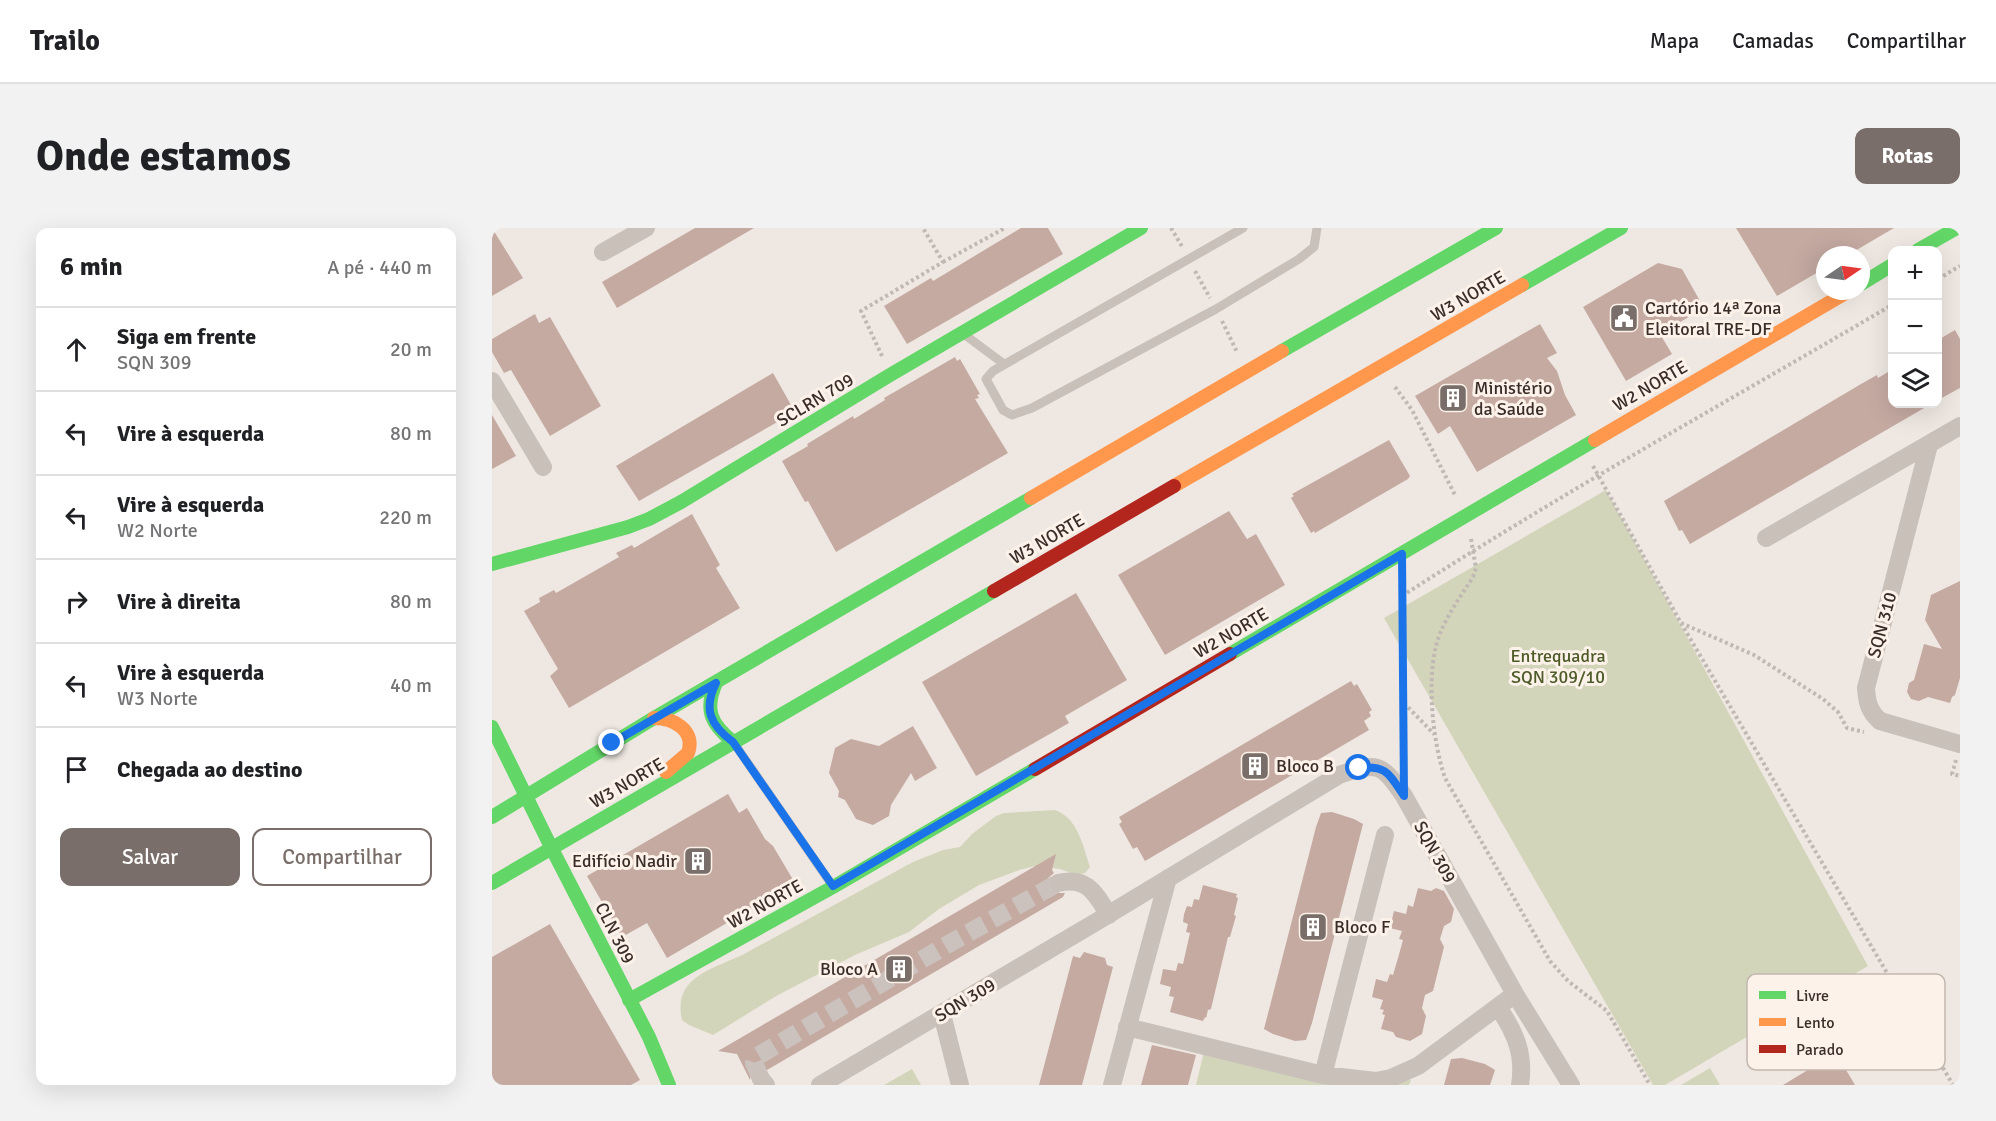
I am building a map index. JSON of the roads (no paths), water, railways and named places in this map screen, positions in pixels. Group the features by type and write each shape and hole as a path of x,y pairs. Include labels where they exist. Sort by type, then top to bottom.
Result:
{"main road":[{"name":"SCLRN 709","path":"492,564 628,527 649,519 1141,228"},
{"path":"492,817 654,718 1496,228"},
{"name":"W3 NORTE","path":"492,883 1621,228"},
{"path":"1925,246 1957,228"},
{"path":"1870,279 1888,269"},
{"name":"W2 NORTE","path":"629,1000 833,886 1834,300"},
{"path":"716,683 711,692 708,708 710,715 718,729 733,742"},
{"path":"632,801 687,754 690,746 682,727 672,720 654,718"},
{"name":"CLN 309","path":"492,726 551,847 649,1036 669,1085"}],"street":[{"path":"603,252 646,228"},
{"path":"492,381 543,467"},
{"path":"1766,538 1960,426"},
{"name":"SQN 310","path":"1929,445 1867,682 1867,703 1871,712 1880,721 1959,750"},
{"name":"SQN 309","path":"821,1084 1109,915 1339,776 1359,768 1375,766 1388,773 1404,796 1515,994 1571,1085"},
{"name":"SQN 309","path":"1323,1075 1385,835"},
{"path":"1112,1085 1168,878"},
{"path":"1058,883 1077,881 1091,888 1109,915"},
{"path":"1127,1027 1323,1075 1376,1081 1391,1078 1418,1066 1515,994"},
{"path":"1498,1007 1509,1023 1521,1053 1520,1085"},
{"path":"942,1014 960,1085"}],"lane":[{"path":"1243,228 989,374 986,379 1003,410 1012,415 1032,408 1216,309 1299,259 1314,247 1317,228"},
{"path":"962,333 1004,364"},
{"path":"733,742 833,886"}],"tunnel":[{"path":"761,1079 754,1063 756,1057 1058,883"}],"place":[{"name":"Cartório 14ª Zona Eleitoral TRE-DF","path":"1624,318"},
{"name":"Ministério da Saúde","path":"1453,398"},
{"name":"Bloco B","path":"1255,766"},
{"name":"Edifício Nadir","path":"698,861"},
{"name":"Bloco F","path":"1313,927"},
{"name":"Bloco A","path":"899,969"}],"park label":[{"name":"Entrequadra SQN 309/10","path":"1558,666"}]}
